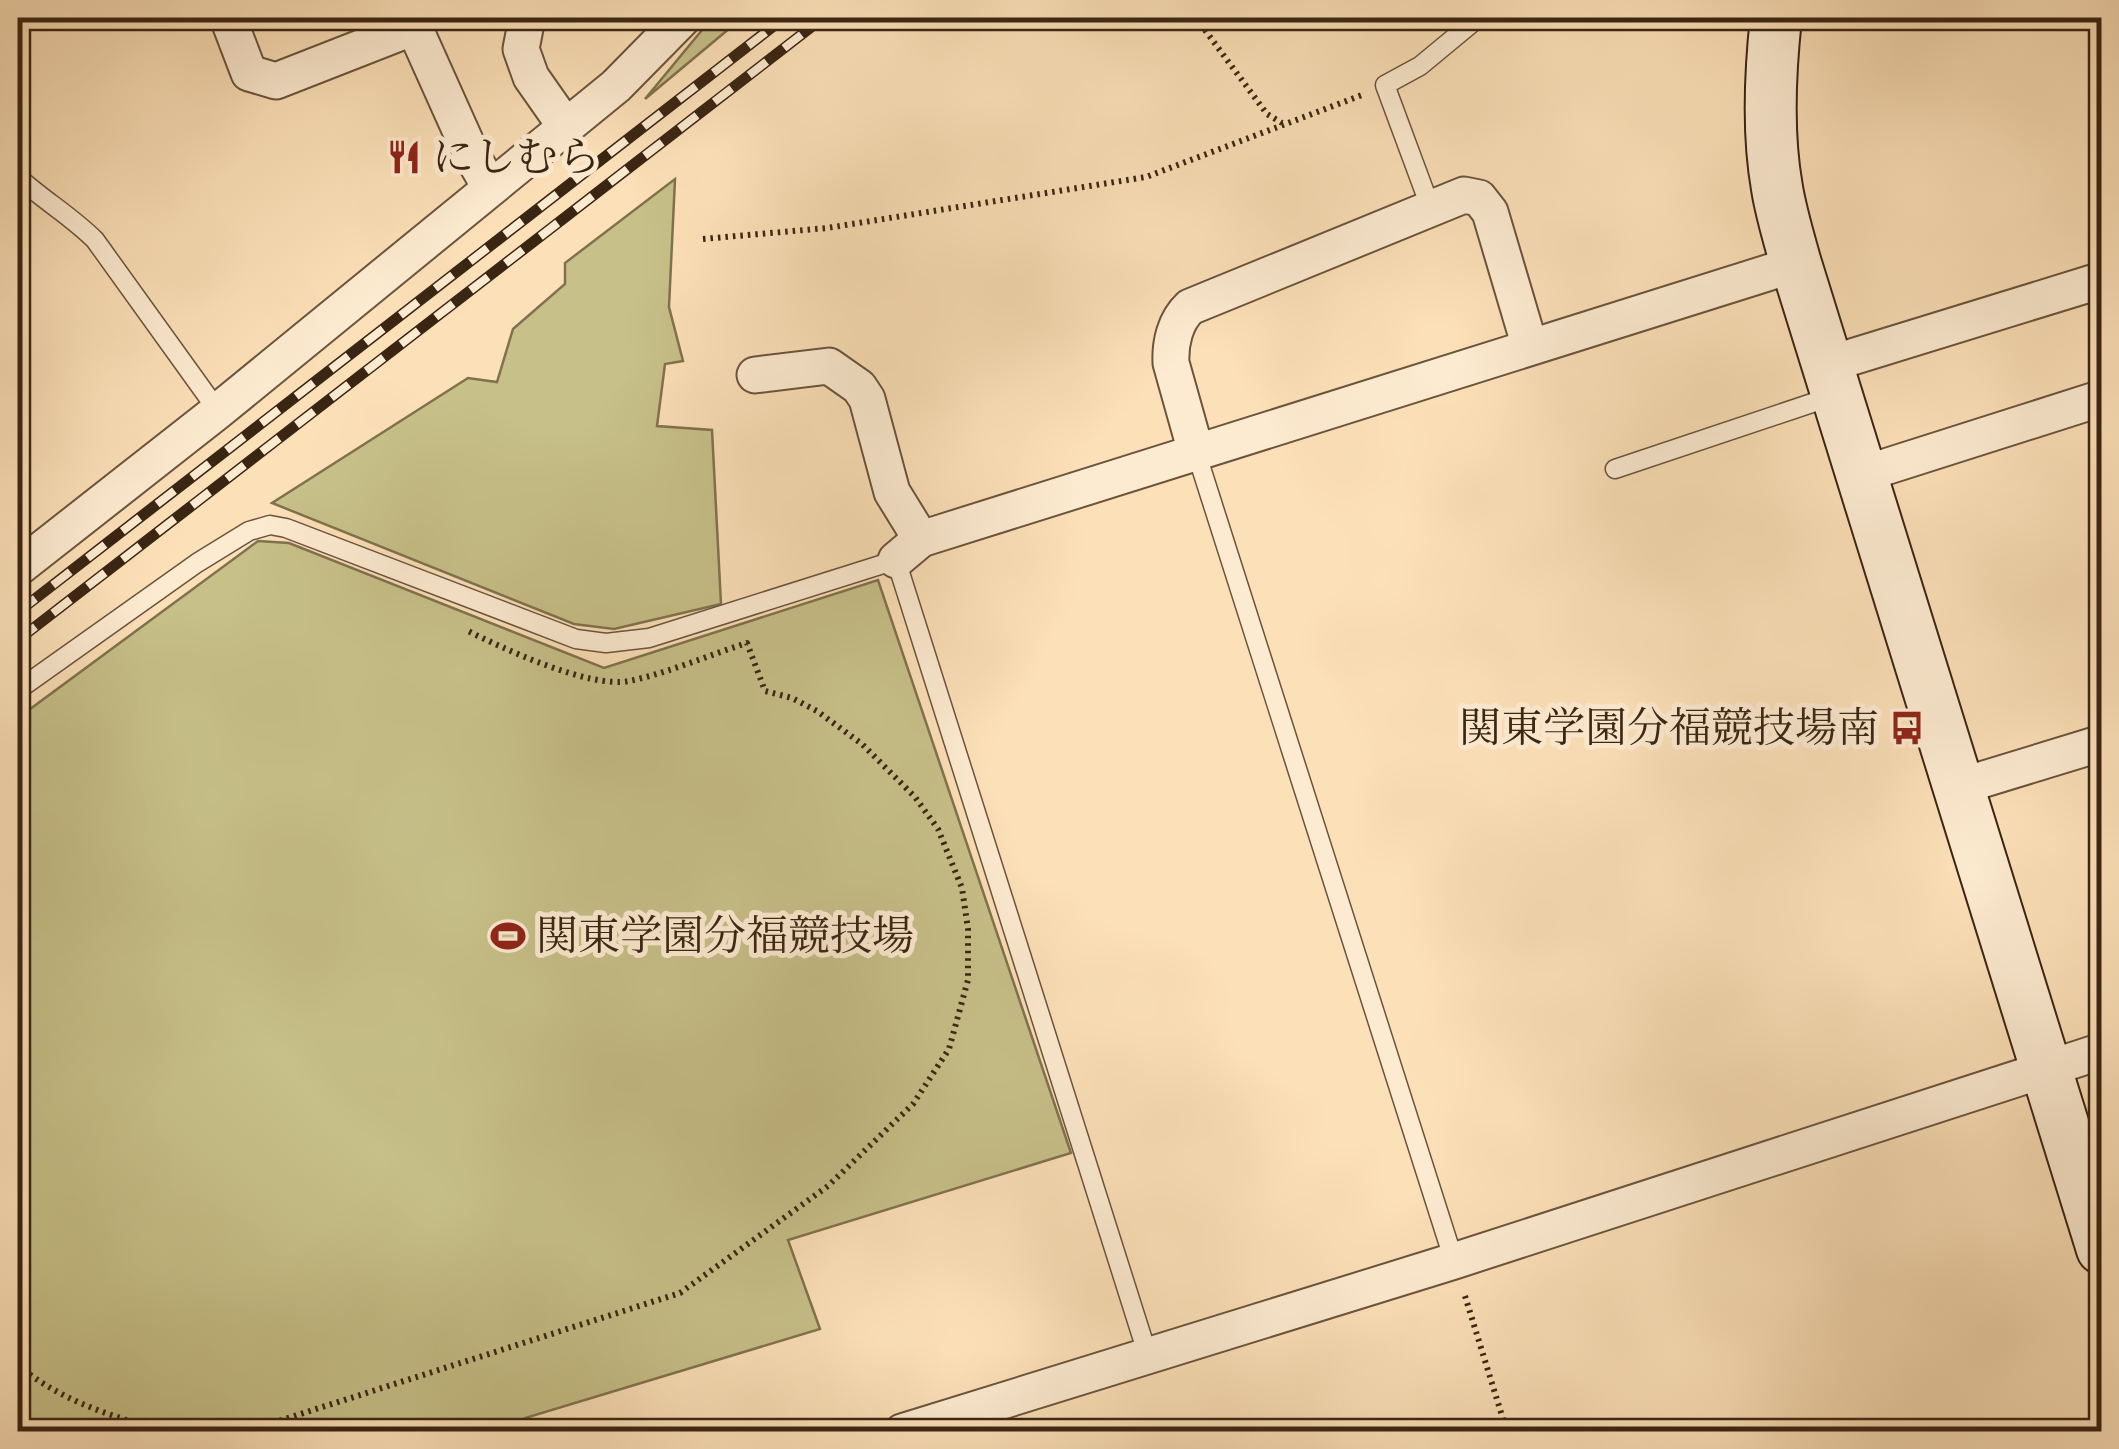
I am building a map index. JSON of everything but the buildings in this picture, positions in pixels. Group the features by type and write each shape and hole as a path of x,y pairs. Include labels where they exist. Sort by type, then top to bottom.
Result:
{"street":[{"path":"228,18 250,73 276,81 412,22 471,154 490,187"},
{"path":"527,18 521,49 531,76 566,127"},
{"path":"18,568 218,411 566,127 629,73 682,18"},
{"path":"1776,18 1771,65 1772,133 1777,188 1796,264 2102,1250"},
{"path":"1196,452 1170,348 1182,315 1190,307 1464,195 1479,198 1490,212 1530,346"},
{"path":"755,374 830,366 859,387 866,399 909,550 1196,452 1796,264"},
{"path":"1831,380 2102,280"},
{"path":"1860,475 2102,398"},
{"path":"1958,788 2099,751"},
{"path":"902,1432 1454,1261 2102,1052"}],"lane":[{"path":"1431,209 1385,85 1420,66 1478,18"},
{"path":"18,177 49,205 72,217 95,240 218,411"},
{"path":"1615,468 1831,380"},
{"path":"1196,452 1454,1261"},
{"path":"18,690 197,563 249,531 270,525 576,639 606,643 650,638 909,550 1148,1356"}],"path":[{"path":"1196,18 1267,114 1282,124"},
{"path":"703,238 828,228 1146,178 1385,85"},
{"path":"244,1432 680,1293 828,1186 912,1104 948,1050 968,980 968,930 962,888 938,830 915,797 862,744 792,698 765,692 748,643 625,682 587,678 506,650 466,630"},
{"path":"1454,1261 1507,1432"},
{"path":"18,1365 43,1387 119,1418 167,1432"}],"shaded area":[{"path":"712,18 723,18 730,28 645,99"},
{"path":"675,179 669,307 683,361 665,364 657,426 712,430 721,604 614,629 574,624 272,503 468,378 497,382 513,329 565,284 565,263"},
{"name":"関東学園分福競技場","path":"258,541 289,543 604,668 878,580 1071,1153 788,1240 820,1329 525,1418 528,1431 18,1431 18,718"}],"railway":[{"path":"18,612 784,18"},
{"path":"18,640 823,18"}],"place":[{"name":"にしむら","path":"404,157"},
{"name":"関東学園分福競技場南","path":"1907,728"},
{"name":"関東学園分福競技場","path":"508,936"}]}
